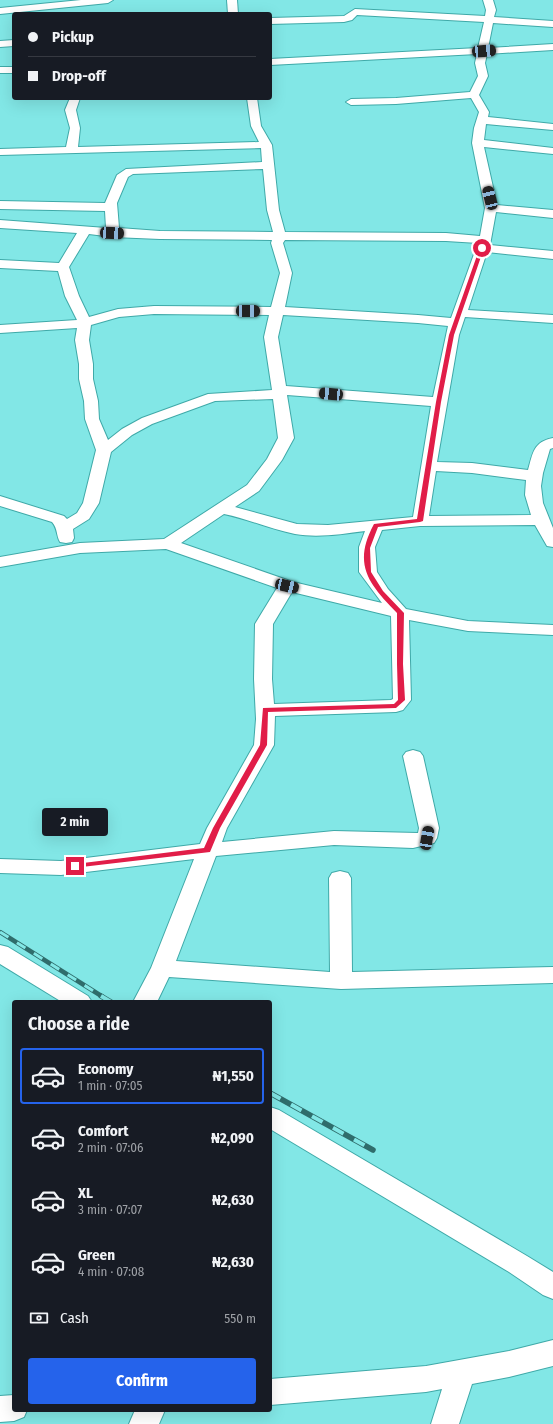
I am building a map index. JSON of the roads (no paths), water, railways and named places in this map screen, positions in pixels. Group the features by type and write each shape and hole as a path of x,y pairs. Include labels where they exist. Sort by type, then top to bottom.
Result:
{"street":[{"path":"0,11 108,0"},
{"path":"232,0 233,12"},
{"path":"474,95 482,76 480,63 484,51 491,10 488,0"},
{"path":"272,20 344,19 349,18 355,12 360,12 553,24"},
{"path":"0,44 12,43"},
{"path":"272,62 553,47"},
{"path":"0,70 12,70"},
{"path":"351,102 396,101 474,95"},
{"path":"420,521 439,402 452,335 483,244 491,208 478,143 479,128 484,112 474,95"},
{"path":"71,150 75,137 75,127 70,114 74,100"},
{"path":"168,544 253,488 274,460 286,438 272,337 276,311 286,273 277,243 280,236 273,210 266,145 256,126 252,100"},
{"path":"482,120 553,127"},
{"path":"478,143 553,151"},
{"path":"0,152 266,145"},
{"path":"112,233 110,207 123,175 130,171 268,165"},
{"path":"0,205 110,207"},
{"path":"491,208 553,214"},
{"path":"0,224 112,233 160,235 446,237 553,255"},
{"path":"65,527 83,516 91,502 104,450 92,419 91,401 86,379 86,364 82,340 85,323 72,296 63,267 84,231"},
{"path":"0,264 63,267"},
{"path":"0,329 47,327 85,323 118,313 154,310 276,311 418,319 553,319"},
{"path":"104,450 127,432 147,421 213,397 280,392 439,402"},
{"path":"553,442 546,444 543,447 534,476 533,498 540,520 553,542"},
{"path":"428,466 472,468 534,476"},
{"path":"0,501 58,520 65,527 67,550"},
{"path":"221,509 246,514 296,529 328,530 420,521 540,520"},
{"path":"265,710 396,706 402,700 400,613 381,592 368,572 367,548 376,525"},
{"path":"0,562 80,548 168,544 287,586 400,613 468,626 553,630"},
{"path":"146,1000 162,968 216,828 264,745 264,624 287,586"},
{"path":"0,866 61,868 207,850 334,838 413,840 427,838 428,828 413,756"},
{"path":"340,878 341,981"},
{"path":"0,953 77,1000"},
{"path":"162,968 341,981 553,975"},
{"path":"272,1117 518,1264 553,1287"},
{"path":"272,1392 426,1378 509,1364 553,1353"},
{"path":"445,1424 461,1373"},
{"path":"0,1409 12,1408"},
{"path":"143,1424 150,1412"}],"railway":[{"path":"0,932 103,997"},
{"path":"101,996 108,1000"},
{"path":"272,1094 373,1150"}]}
